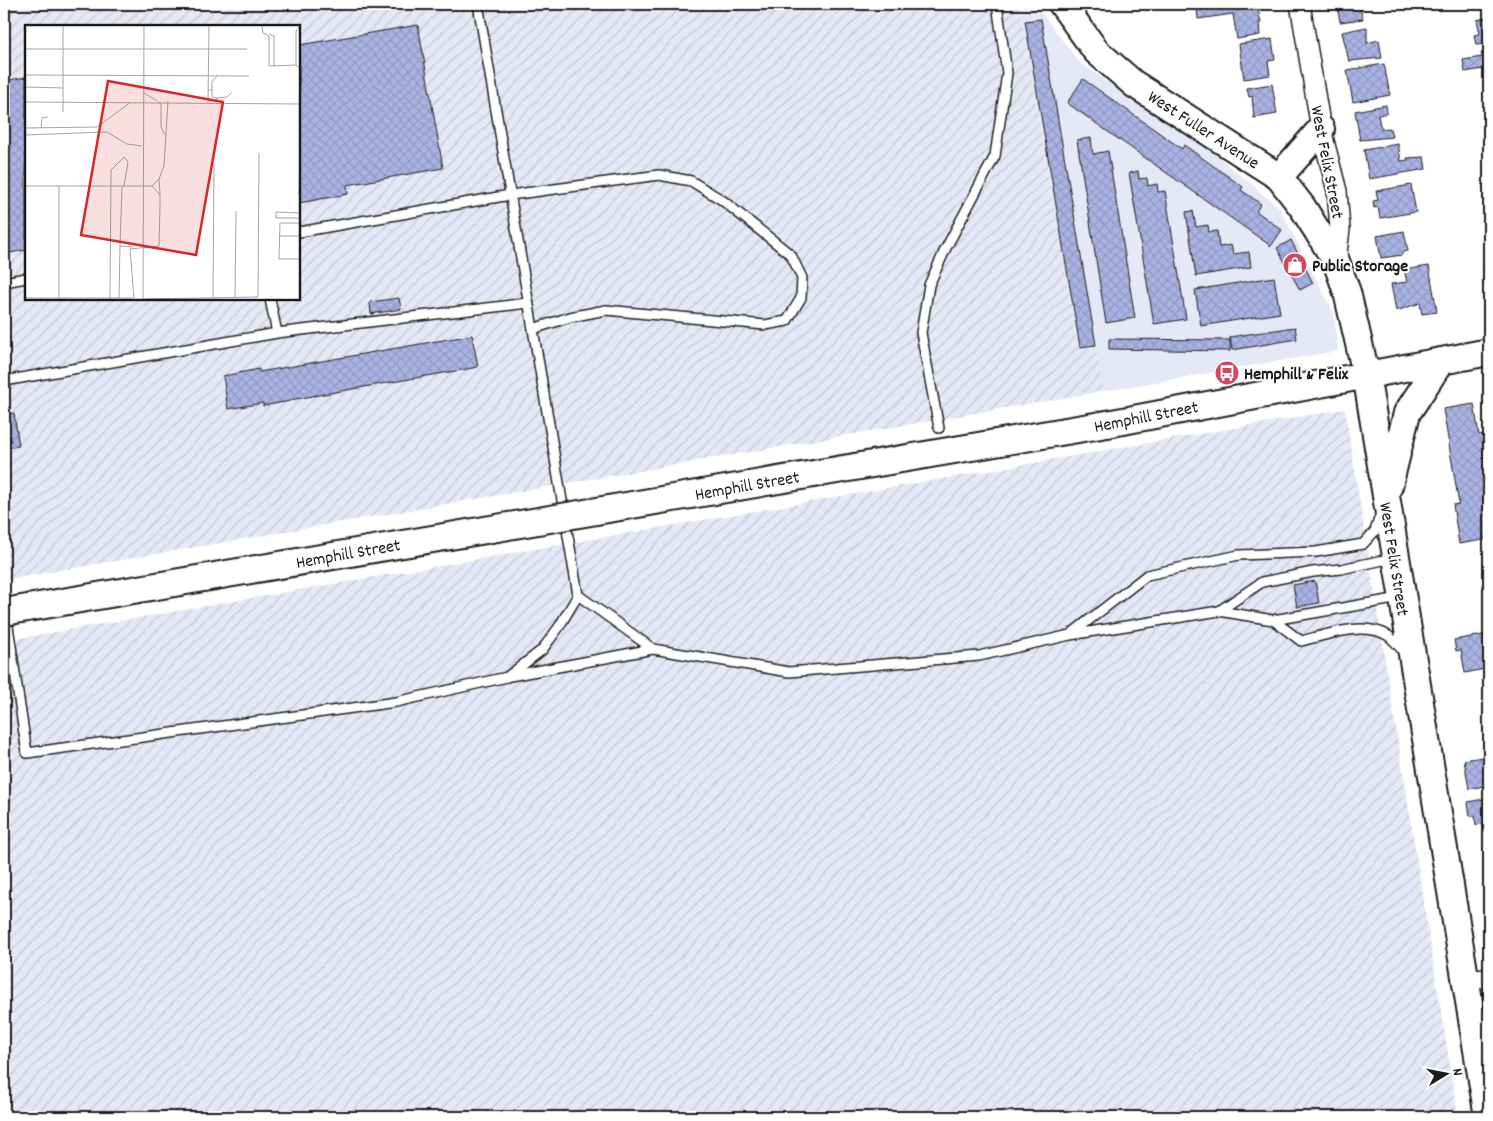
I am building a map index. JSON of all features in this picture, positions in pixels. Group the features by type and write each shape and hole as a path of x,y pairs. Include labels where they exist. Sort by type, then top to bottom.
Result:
{"main road":[{"name":"West Fuller Avenue","path":"1062,4 1096,51 1134,84 1279,177 1303,208 1336,261"},
{"path":"1279,177 1320,130"},
{"name":"West Felix Street","path":"1336,261 1347,292 1366,374 1412,662 1477,979 1488,1117"},
{"name":"Hemphill Street","path":"4,612 1108,424 1489,352"},
{"path":"1386,499 1407,413 1441,361"}],"street":[{"name":"West Felix Street","path":"1300,4 1320,130 1337,191 1340,229 1336,261"}],"lane":[{"path":"478,4 578,595 560,627 542,650 507,677"},
{"path":"939,428 921,333 929,285 946,248 995,156 1007,73 997,4"},
{"path":"300,232 510,195 659,175 691,181 722,200 791,254 802,278 801,298 786,320 765,325 606,310 570,317 532,329"},
{"path":"4,282 25,278"},
{"path":"270,300 277,333"},
{"path":"4,381 277,333 528,303"},
{"path":"1070,636 1147,575 1239,555 1316,552 1363,544 1375,531 1386,499"},
{"path":"1219,611 1262,582 1395,558"},
{"path":"578,595 653,650"},
{"path":"4,601 27,753 396,702 507,677 653,650 789,672 978,656 1070,636 1219,611 1273,620 1401,597"},
{"path":"1273,620 1301,641 1363,629 1376,631 1389,636 1412,662"}],"shaded area":[{"path":"4,4 1019,4 1079,350 1097,349 1104,391 4,580"},
{"path":"1019,4 1035,4 1079,62 1217,156 1279,207 1334,313 1338,351 1104,391 1097,349 1079,350"},
{"path":"1345,409 1458,1117 4,1117 4,641"}],"building":[{"path":"1227,4 1227,6 1257,4 1261,23 1259,23 1260,35 1237,39 1233,14 1198,19 1197,8"},
{"path":"1337,4 1359,4 1363,19 1340,22"},
{"path":"1489,17 1489,44 1476,45 1474,35 1480,34 1477,20"},
{"path":"1041,19 1096,345 1080,347 1025,21"},
{"path":"418,25 443,168 347,185 348,194 300,203 300,45"},
{"path":"1367,27 1367,43 1379,40 1382,58 1349,61 1342,32"},
{"path":"1272,39 1275,60 1268,61 1270,75 1244,79 1239,44"},
{"path":"1489,52 1489,75 1485,75 1483,69 1465,72 1463,60 1482,57 1481,53"},
{"path":"1384,64 1390,95 1353,102 1347,70"},
{"path":"25,77 25,250 4,254 4,81"},
{"path":"1083,79 1182,149 1184,145 1243,187 1241,190 1261,204 1256,211 1282,230 1271,246 1067,103"},
{"path":"1272,84 1277,114 1254,118 1252,96 1249,97 1247,88"},
{"path":"1386,105 1387,113 1378,115 1382,129 1390,128 1392,137 1360,140 1355,111"},
{"path":"1489,108 1489,127 1487,128 1485,109"},
{"path":"1091,138 1093,154 1108,151 1135,318 1106,323 1077,140"},
{"path":"1398,144 1401,161 1408,160 1407,158 1424,157 1426,169 1369,179 1364,150"},
{"path":"1138,171 1139,179 1147,178 1148,186 1157,184 1158,192 1165,191 1186,319 1154,324 1129,173"},
{"path":"1411,185 1416,212 1380,218 1378,207 1374,208 1373,201 1378,200 1376,191"},
{"path":"1193,211 1196,227 1208,225 1209,232 1217,231 1219,247 1231,245 1233,254 1249,252 1251,267 1196,276 1186,212"},
{"path":"1404,231 1408,251 1402,252 1402,255 1381,258 1377,236"},
{"name":"Public Storage","path":"1291,240 1313,283 1300,290 1277,248"},
{"path":"1489,264 1489,295 1488,296 1483,265"},
{"path":"1429,266 1437,312 1422,314 1420,303 1396,311 1391,284 1407,282 1404,270"},
{"path":"1274,277 1280,313 1201,326 1195,290"},
{"path":"399,298 401,309 371,314 370,302"},
{"path":"1295,327 1297,339 1232,350 1230,337"},
{"path":"472,335 478,367 263,406 263,403 228,409 223,376 259,369 259,372"},
{"path":"1109,339 1230,340 1230,351 1109,349"},
{"path":"1474,404 1479,435 1489,433 1489,471 1487,471 1489,499 1487,499 1489,539 1459,544 1453,505 1459,504 1443,409"},
{"path":"14,413 19,446 4,448 4,415"},
{"path":"1315,581 1319,603 1297,607 1293,585"},
{"path":"1489,634 1489,668 1465,673 1461,650 1456,651 1454,640"},
{"path":"1489,756 1489,785 1469,789 1464,760"},
{"path":"1489,798 1489,823 1476,825 1475,816 1470,816 1468,802"}],"place":[{"name":"Public Storage","path":"1295,265"},
{"name":"Hemphill & Felix","path":"1227,373"}]}
